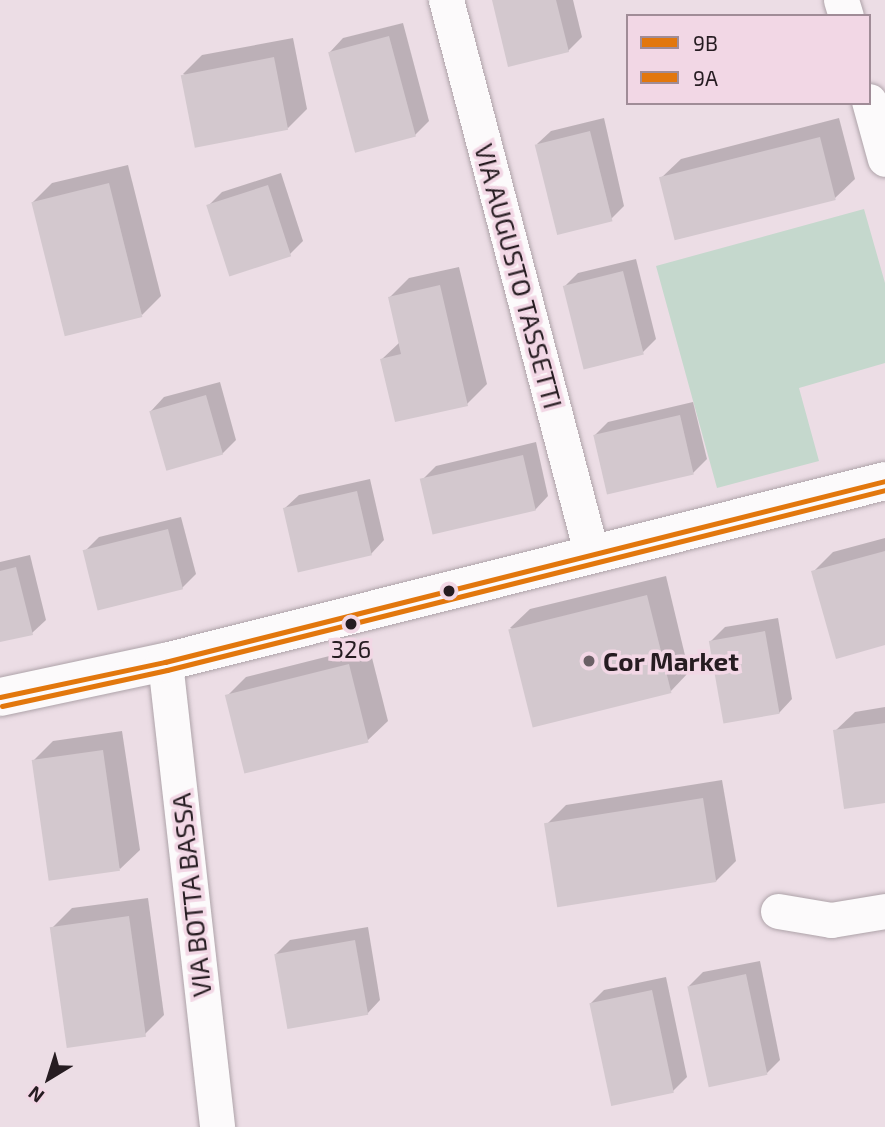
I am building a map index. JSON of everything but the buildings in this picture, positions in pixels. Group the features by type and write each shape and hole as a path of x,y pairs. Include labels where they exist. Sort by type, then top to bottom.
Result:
{"main road":[{"path":"0,697 165,663 591,552 885,481"}],"street":[{"name":"VIA AUGUSTO TASSETTI","path":"446,0 591,552"},
{"path":"870,105 885,159"},
{"name":"VIA BOTTA BASSA","path":"165,663 217,1127"},
{"path":"778,912 831,920 885,911"}],"green space":[{"path":"864,209 885,283 885,363 799,388 819,461 717,488 656,266"}],"transit line":[{"name":"9B","path":"0,697 165,662 885,481"},
{"name":"9A","path":"2,706 167,670 885,490"}],"place":[{"name":"326","path":"351,624"},
{"name":"Cor Market","path":"589,661"}]}
